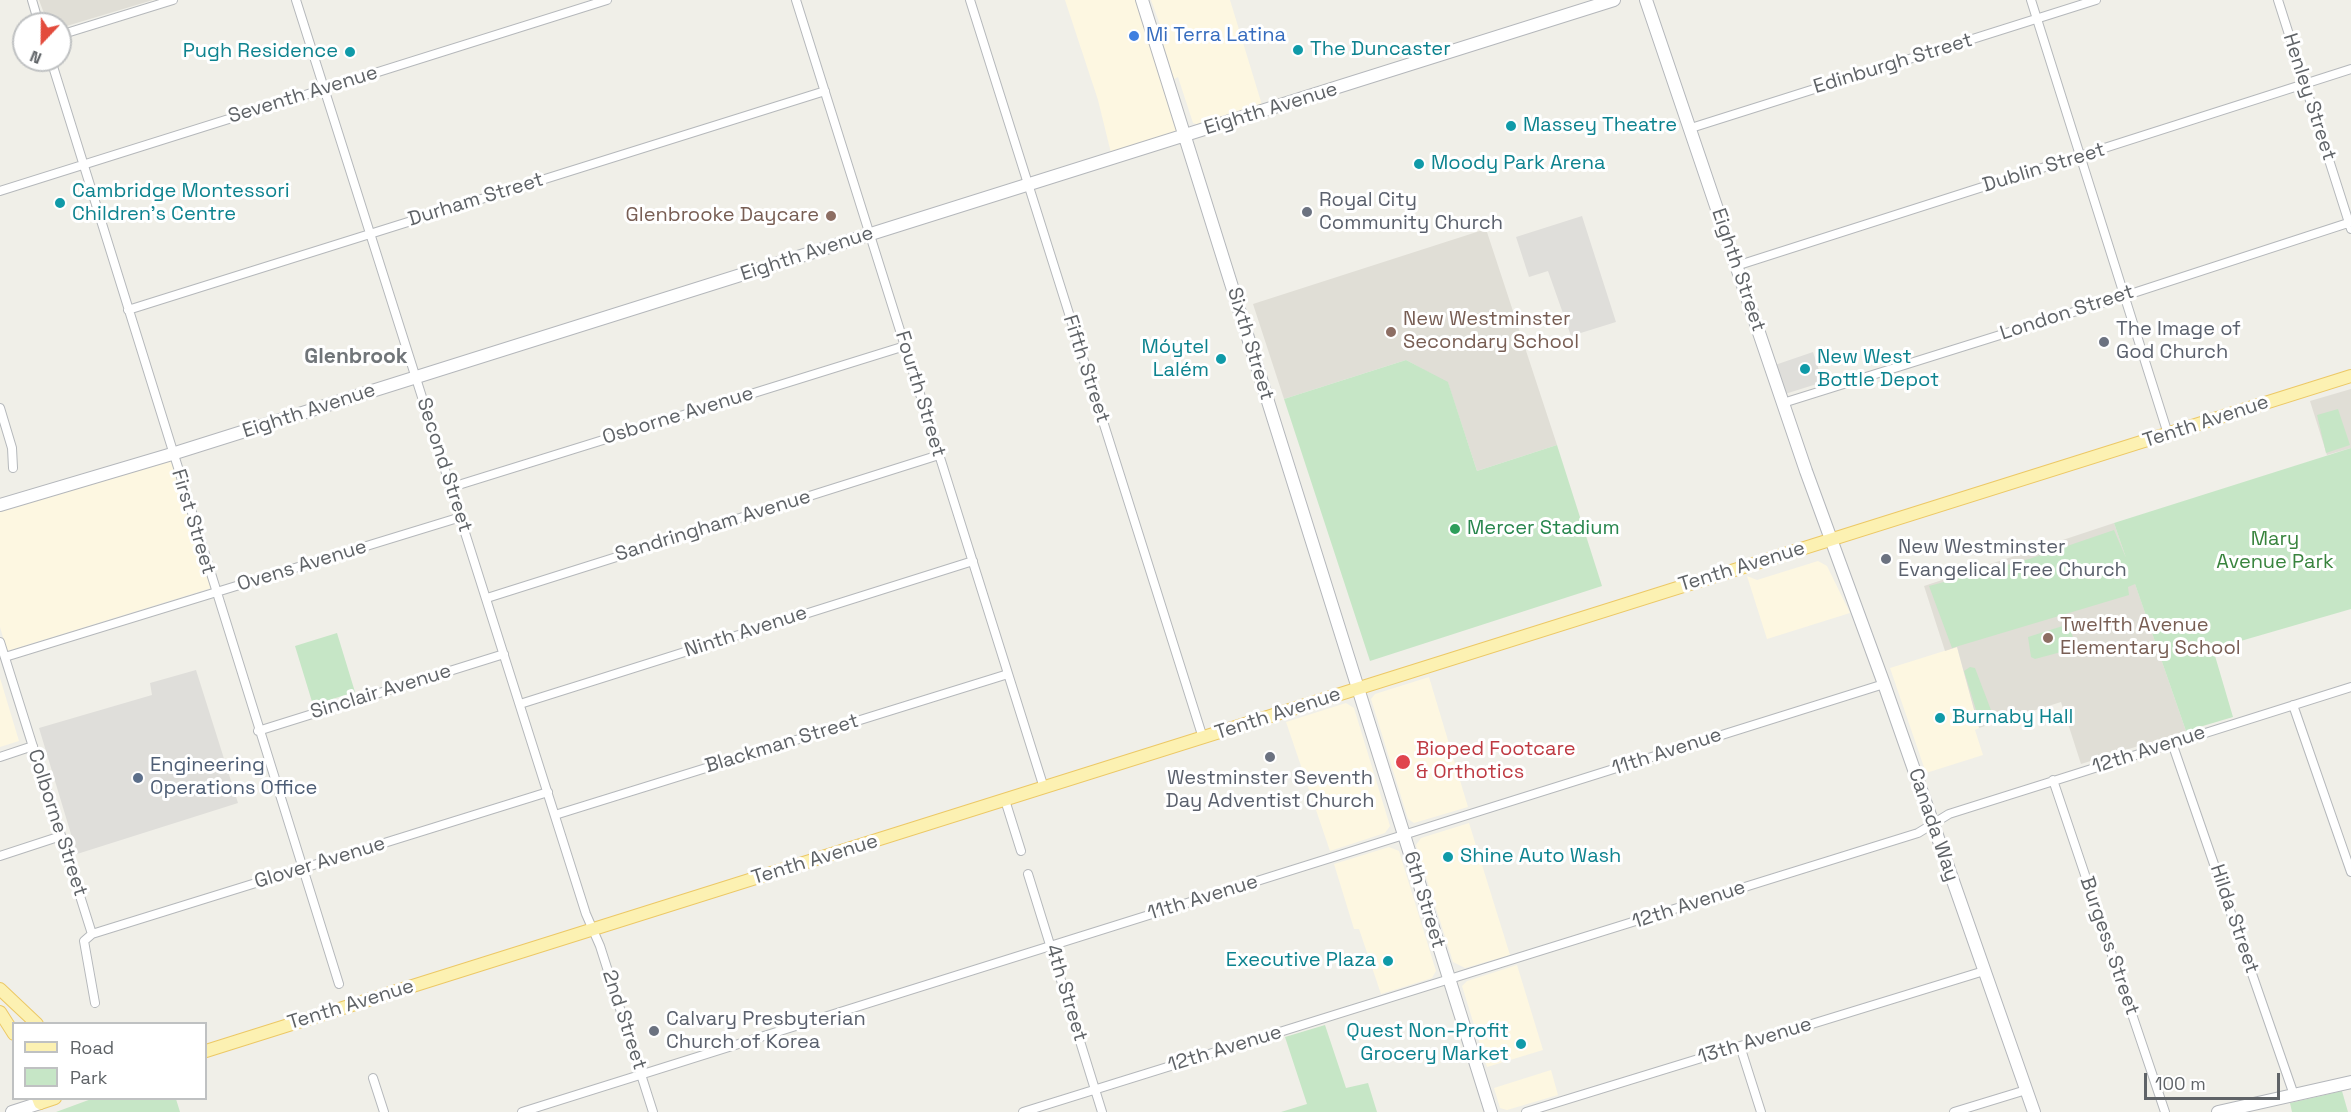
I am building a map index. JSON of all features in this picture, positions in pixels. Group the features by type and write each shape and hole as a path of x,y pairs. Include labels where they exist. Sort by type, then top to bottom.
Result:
{"main road":[{"name":"Tenth Avenue","path":"207,1051 2351,376"},
{"path":"0,990 37,1022"},
{"path":"15,1003 24,1022"},
{"path":"0,1012 12,1031"}],"street":[{"path":"72,31 173,0"},
{"name":"Second Street","path":"296,0 592,929"},
{"name":"Seventh Avenue","path":"0,191 607,0"},
{"name":"Fourth Street","path":"796,0 1044,788"},
{"name":"Fifth Street","path":"970,0 1203,738"},
{"name":"Sixth Street","path":"1142,0 1359,688"},
{"name":"Eighth Avenue","path":"0,505 172,454 1614,0"},
{"name":"Eighth Street","path":"1646,0 1830,540"},
{"path":"2031,0 2168,434"},
{"name":"Edinburgh Street","path":"1691,128 2096,0"},
{"name":"Henley Street","path":"2278,0 2350,225"},
{"name":"Dublin Street","path":"1736,266 2305,86 2351,69"},
{"name":"First Street","path":"55,72 258,731 339,984"},
{"name":"Durham Street","path":"128,310 825,91"},
{"name":"London Street","path":"1783,403 2350,225"},
{"name":"Osborne Avenue","path":"452,487 905,346"},
{"path":"0,408 12,448 13,468"},
{"name":"Sandringham Avenue","path":"486,598 939,455"},
{"name":"Ovens Avenue","path":"5,657 461,517"},
{"name":"Canada Way","path":"1830,540 1884,684 2034,1112"},
{"name":"Ninth Avenue","path":"520,704 973,561"},
{"name":"Colborne Street","path":"0,642 92,934 84,941 95,1003"},
{"name":"Sinclair Avenue","path":"258,731 504,654"},
{"name":"Blackman Street","path":"555,815 1008,674"},
{"name":"11th Avenue","path":"522,1112 1884,684"},
{"name":"12th Avenue","path":"1023,1112 1918,832 1949,813 2351,687"},
{"name":"6th Street","path":"1359,688 1491,1112"},
{"path":"2293,705 2351,872"},
{"name":"Hilda Street","path":"2172,743 2294,1095"},
{"path":"0,757 33,746"},
{"name":"Burgess Street","path":"2053,780 2165,1112"},
{"name":"Glover Avenue","path":"92,934 548,792"},
{"path":"1005,800 1021,851"},
{"path":"0,856 61,836"},
{"name":"4th Street","path":"1028,874 1102,1112"},
{"name":"2nd Street","path":"592,929 653,1112"},
{"name":"13th Avenue","path":"1526,1112 1984,971"},
{"path":"1740,1046 1761,1112"},
{"path":"373,1078 384,1112"},
{"path":"2218,1112 2351,1082"},
{"path":"1954,1112 2026,1090"},
{"path":"12,1112 47,1100"}],"shaded area":[{"path":"39,0 153,0 72,24 72,12 44,12"},
{"path":"1065,0 1142,0 1185,136 1112,157 1098,100"},
{"path":"1151,0 1230,0 1262,105 1199,125 1193,123 1178,77 1174,79 1163,43 1166,41"},
{"path":"1582,216 1616,322 1571,336 1548,271 1529,277 1516,237"},
{"name":"New Westminster Secondary School","path":"1486,229 1557,445 1477,471 1448,383 1406,360 1284,399 1253,304"},
{"path":"1813,352 1823,382 1785,394 1775,365"},
{"path":"2351,389 2351,448 2327,455 2310,401"},
{"path":"170,458 211,588 7,651 0,627 0,511"},
{"name":"Twelfth Avenue Elementary School","path":"2114,523 2186,731 2081,764 2061,702 1979,728 1957,647 1945,651 1924,586"},
{"path":"1818,561 1827,566 1850,613 1767,639 1747,576 1757,580"},
{"path":"1957,647 1979,728 1975,730 1983,755 1926,773 1890,668"},
{"path":"196,670 238,803 77,854 39,728 152,695 150,683"},
{"path":"1429,677 1468,807 1414,823 1408,819 1371,699 1375,694"},
{"path":"0,678 19,741 0,747"},
{"path":"1346,703 1354,708 1390,826 1385,833 1330,851 1286,722"},
{"path":"1469,823 1510,955 1465,968 1453,962 1416,845 1421,838"},
{"path":"1389,847 1399,851 1436,971 1432,978 1381,994 1359,929 1354,929 1334,864"},
{"path":"1517,965 1543,1050 1487,1067 1462,986 1467,981"},
{"path":"1551,1070 1558,1095 1507,1110 1500,1108 1494,1088"}],"green space":[{"name":"Mercer Stadium","path":"1406,360 1448,382 1477,471 1557,445 1602,586 1370,661 1284,399"},
{"path":"2338,409 2350,445 2326,453 2317,415"},
{"name":"Mary Avenue Park","path":"2351,448 2351,609 2213,649 2233,717 2186,731 2135,584 2128,587 2129,595 1952,648 1929,586 2029,559 2114,530 2126,558 2114,523"},
{"path":"2069,624 2076,648 2035,659 2031,657 2028,637"},
{"path":"337,633 355,692 313,705 295,646"},
{"path":"1970,667 1975,668 1994,718 1980,723 1964,671"},
{"path":"1325,1025 1346,1088 1368,1083 1377,1112 1281,1112 1307,1104 1285,1037"},
{"path":"2342,1091 2348,1112 2292,1112 2290,1103"},
{"path":"89,1100 176,1100 180,1112 56,1112"}],"place":[{"name":"Mi Terra Latina","path":"1134,36"},
{"name":"The Duncaster","path":"1298,50"},
{"name":"Pugh Residence","path":"350,52"},
{"name":"Massey Theatre","path":"1511,126"},
{"name":"Moody Park Arena","path":"1419,164"},
{"name":"Cambridge Montessori Children’s Centre","path":"60,203"},
{"name":"Royal City Community Church","path":"1307,212"},
{"name":"Glenbrooke Daycare","path":"831,216"},
{"name":"New Westminster Secondary School","path":"1391,332"},
{"name":"The Image of God Church","path":"2104,342"},
{"name":"Móytel Lalém","path":"1221,359"},
{"name":"New West Bottle Depot","path":"1805,369"},
{"name":"Mercer Stadium","path":"1455,529"},
{"name":"New Westminster Evangelical Free Church","path":"1886,559"},
{"name":"Twelfth Avenue Elementary School","path":"2048,638"},
{"name":"Burnaby Hall","path":"1940,718"},
{"name":"Westminster Seventh Day Adventist Church","path":"1270,757"},
{"name":"Bioped Footcare & Orthotics","path":"1403,762"},
{"name":"Engineering Operations Office","path":"138,778"},
{"name":"Shine Auto Wash","path":"1448,857"},
{"name":"Executive Plaza","path":"1388,961"},
{"name":"Calvary Presbyterian Church of Korea","path":"654,1031"},
{"name":"Quest Non-Profit Grocery Market","path":"1521,1044"}],"district":[{"name":"Glenbrook","path":"356,357"}]}
